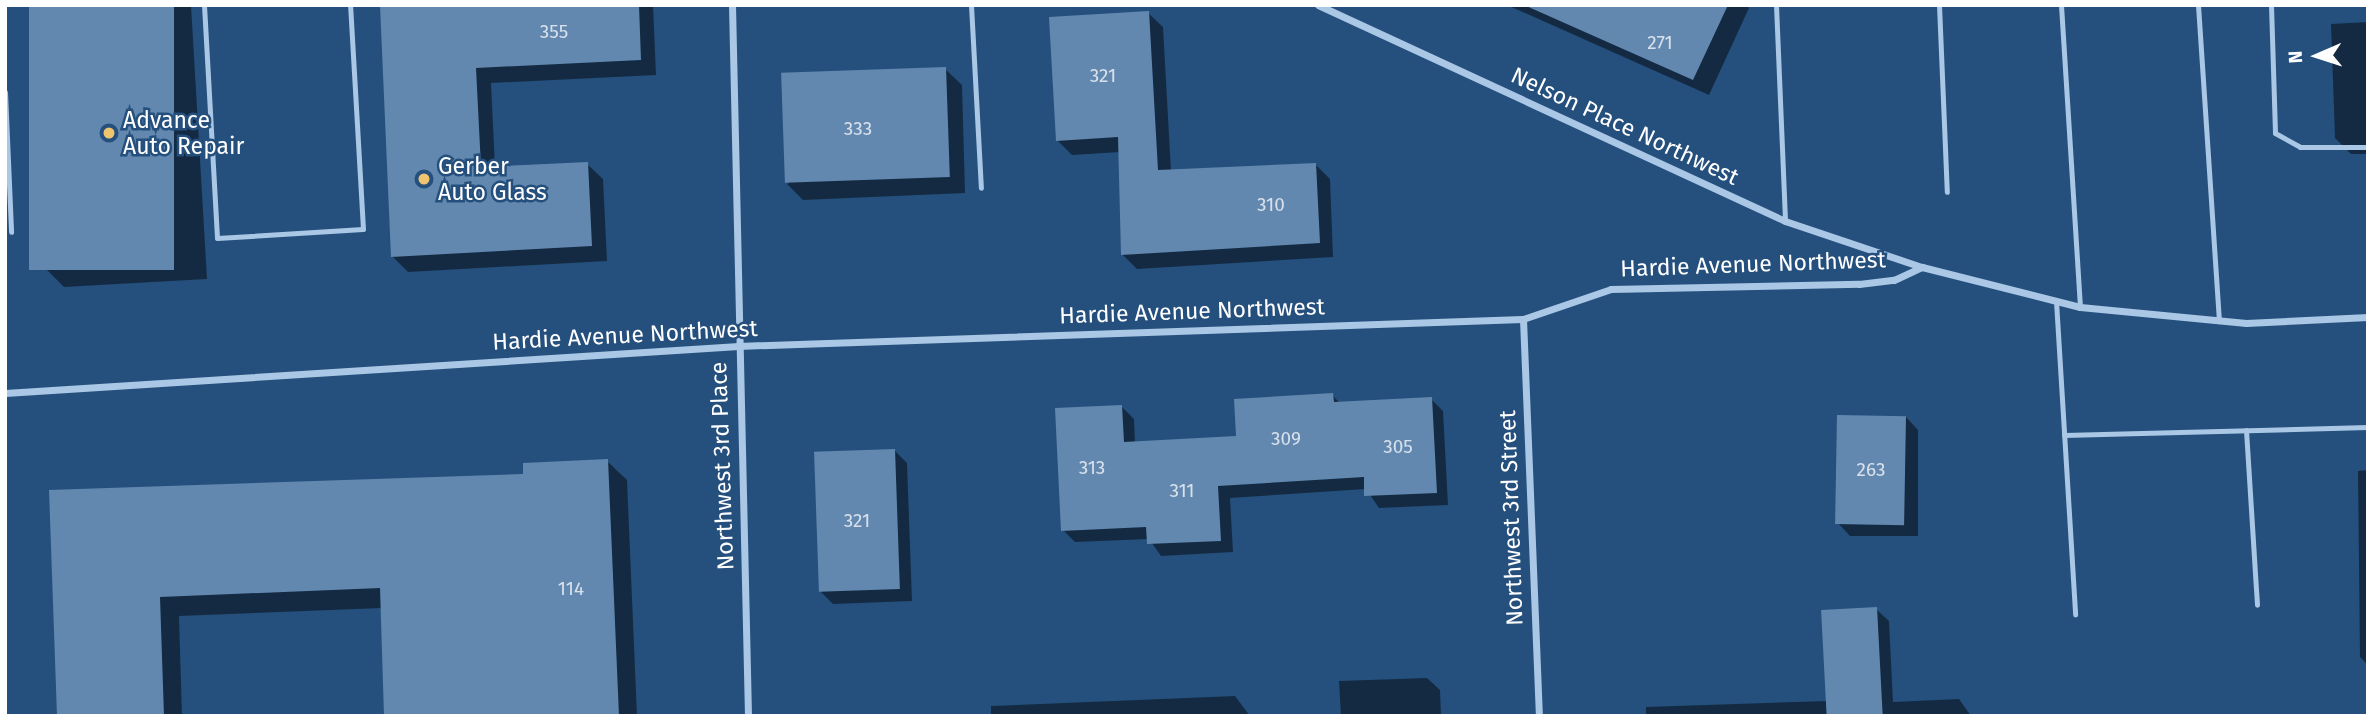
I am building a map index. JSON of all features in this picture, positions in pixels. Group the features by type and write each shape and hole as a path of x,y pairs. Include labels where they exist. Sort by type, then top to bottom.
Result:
{"street":[{"name":"Northwest 3rd Place","path":"732,5 748,716"},
{"name":"Nelson Place Northwest","path":"1323,6 1785,221 1922,268"},
{"name":"Hardie Avenue Northwest","path":"5,393 738,346 1523,319 1611,289 1859,284 1894,280 1922,268"},
{"path":"1922,268 2080,307 2219,321 2368,317"},
{"name":"Northwest 3rd Street","path":"1523,319 1539,716"}],"lane":[{"path":"204,5 217,238 363,229 350,5"},
{"path":"971,5 981,188"},
{"path":"1776,5 1785,221"},
{"path":"1939,5 1947,192"},
{"path":"2061,5 2080,307"},
{"path":"2198,5 2219,321"},
{"path":"2271,5 2275,133 2300,147 2368,147"},
{"path":"5,92 11,232"},
{"path":"2056,301 2075,614"},
{"path":"2064,435 2368,427"},
{"path":"2246,430 2257,605"}],"building":[{"name":"Advance Auto Repair","path":"29,5 174,5 174,270 29,270"},
{"path":"380,5 639,5 641,60 476,68 481,167 588,162 592,246 391,257"},
{"path":"1524,5 1728,5 1693,80"},
{"path":"1149,11 1158,170 1316,163 1320,243 1121,255 1118,137 1056,141 1049,17"},
{"path":"946,67 950,177 785,183 781,73"},
{"path":"1333,393 1334,402 1432,397 1437,493 1364,496 1364,477 1218,486 1221,541 1147,544 1146,527 1061,531 1055,408 1122,405 1124,442 1236,436 1234,399"},
{"path":"1837,415 1906,416 1904,525 1835,524"},
{"path":"895,449 900,589 819,592 814,452"},
{"path":"608,459 619,716 384,716 380,588 160,597 164,716 57,716 49,490 523,474 523,463"},
{"path":"1877,607 1883,716 1827,716 1821,610"}],"place":[{"name":"Advance Auto Repair","path":"109,133"},
{"name":"Gerber Auto Glass","path":"424,179"}]}
